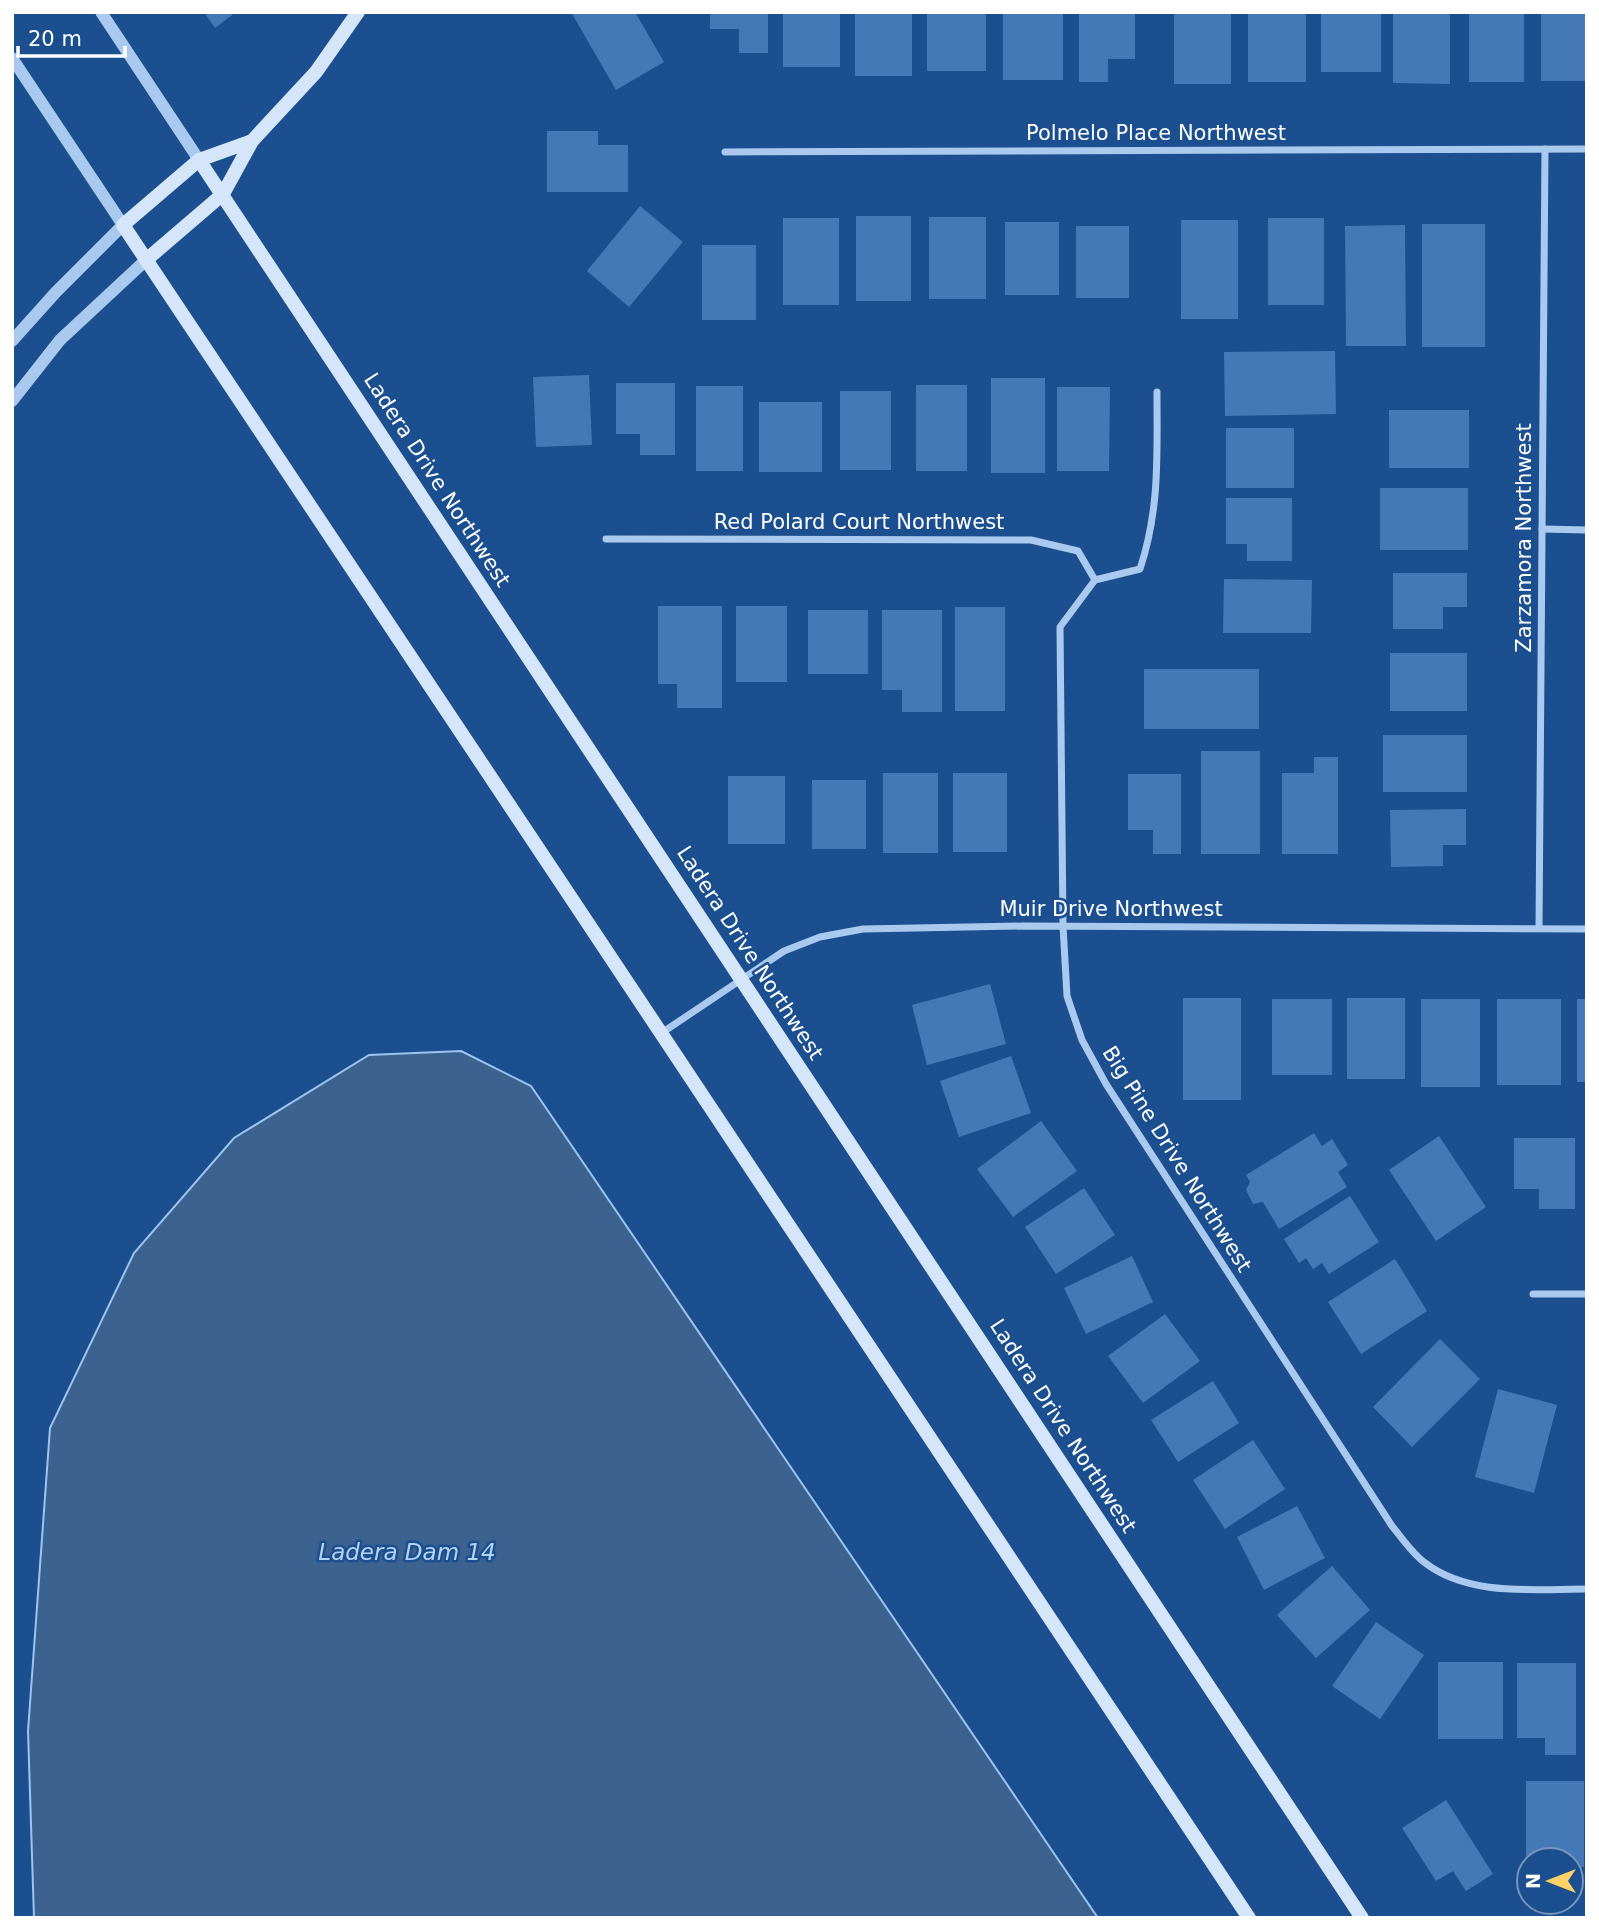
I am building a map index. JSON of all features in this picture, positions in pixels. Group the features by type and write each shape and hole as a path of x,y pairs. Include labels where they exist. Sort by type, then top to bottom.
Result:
{"main road":[{"path":"146,260 223,194 252,141 316,72 358,12"},
{"path":"252,141 199,160 123,225 663,1032 857,1330 1249,1918"},
{"name":"Ladera Drive Northwest","path":"199,160 1362,1918"}],"street":[{"name":"Ladera Drive Northwest","path":"101,12 199,160"},
{"path":"12,58 123,225 12,341"},
{"name":"Zarzamora Northwest","path":"1539,928 1545,149"},
{"name":"Polmelo Place Northwest","path":"726,152 1587,149"},
{"path":"12,401 60,340 146,260"},
{"path":"1095,580 1140,569 1149,544 1158,487 1157,392"},
{"path":"1542,529 1587,530"},
{"name":"Red Polard Court Northwest","path":"606,539 1031,540 1077,551 1095,580"},
{"name":"Big Pine Drive Northwest","path":"1095,580 1060,627 1063,926 1067,996 1082,1040 1106,1084 1392,1526 1424,1562 1450,1577 1481,1585 1587,1589"},
{"name":"Muir Drive Northwest","path":"663,1032 784,951 820,937 863,929 1063,926 1587,929"},
{"path":"1533,1294 1587,1294"}],"water":[{"name":"Ladera Dam 14","path":"461,1051 531,1086 1098,1918 34,1918 28,1731 50,1428 134,1253 234,1138 369,1055"}],"building":[{"path":"204,12 236,12 215,28"},
{"path":"571,12 635,12 664,62 616,90"},
{"path":"710,12 768,12 768,53 739,53 739,29 710,29"},
{"path":"783,12 840,12 840,67 783,67"},
{"path":"855,12 912,12 912,76 855,76"},
{"path":"927,12 986,12 986,71 927,71"},
{"path":"1003,12 1063,12 1063,80 1003,80"},
{"path":"1079,12 1135,12 1135,59 1108,59 1108,82 1079,82"},
{"path":"1174,12 1231,12 1231,84 1174,84"},
{"path":"1248,12 1306,12 1306,82 1248,82"},
{"path":"1321,12 1381,12 1381,72 1321,72"},
{"path":"1393,12 1450,12 1450,84 1393,83"},
{"path":"1469,12 1524,12 1524,82 1469,82"},
{"path":"1541,12 1587,12 1587,81 1541,81"},
{"path":"547,131 598,131 598,145 628,145 628,192 547,192"},
{"path":"640,206 683,242 629,307 587,271"},
{"path":"856,216 911,216 911,301 856,301"},
{"path":"929,217 986,217 986,299 929,299"},
{"path":"783,218 839,218 839,305 783,305"},
{"path":"1268,218 1324,218 1324,305 1268,305"},
{"path":"1181,220 1238,220 1238,319 1181,319"},
{"path":"1005,222 1059,222 1059,295 1005,295"},
{"path":"1422,224 1485,224 1485,347 1422,347"},
{"path":"1405,225 1406,346 1346,346 1345,226"},
{"path":"1076,226 1129,226 1129,298 1076,298"},
{"path":"702,245 756,245 756,320 702,320"},
{"path":"1335,351 1336,414 1225,416 1224,352"},
{"path":"589,375 592,445 536,447 533,377"},
{"path":"991,378 1045,378 1045,473 991,473"},
{"path":"616,383 675,383 675,455 640,455 640,434 616,434"},
{"path":"916,385 967,385 967,471 916,471"},
{"path":"696,386 743,386 743,471 696,471"},
{"path":"1057,387 1110,387 1109,471 1057,471"},
{"path":"840,391 891,391 891,470 840,470"},
{"path":"759,402 822,402 822,472 759,472"},
{"path":"1389,410 1469,410 1469,468 1389,468"},
{"path":"1226,428 1294,428 1294,488 1226,488"},
{"path":"1380,488 1468,488 1468,550 1380,550"},
{"path":"1226,498 1292,498 1292,561 1247,561 1247,544 1226,544"},
{"path":"1393,573 1467,573 1467,607 1443,607 1443,629 1393,629"},
{"path":"1224,579 1312,580 1311,633 1223,633"},
{"path":"658,606 722,606 722,708 677,708 677,684 658,684"},
{"path":"736,606 787,606 787,682 736,682"},
{"path":"955,607 1005,607 1005,711 955,711"},
{"path":"808,610 868,610 868,674 808,674"},
{"path":"882,610 942,610 942,712 902,712 902,690 882,690"},
{"path":"1390,653 1467,653 1467,711 1390,711"},
{"path":"1144,669 1259,669 1259,729 1144,729"},
{"path":"1383,735 1467,735 1467,792 1383,792"},
{"path":"1201,751 1260,751 1260,854 1201,854"},
{"path":"1314,757 1338,757 1338,854 1282,854 1282,773 1314,773"},
{"path":"883,773 938,773 938,853 883,853"},
{"path":"953,773 1007,773 1007,852 953,852"},
{"path":"1128,774 1181,774 1181,854 1153,854 1153,830 1128,830"},
{"path":"728,776 785,776 785,844 728,844"},
{"path":"812,780 866,780 866,849 812,849"},
{"path":"1466,809 1466,845 1443,845 1443,866 1391,867 1390,810"},
{"path":"990,984 1006,1044 927,1065 912,1005"},
{"path":"1183,998 1241,998 1241,1100 1183,1100"},
{"path":"1347,998 1405,998 1405,1079 1347,1079"},
{"path":"1272,999 1332,999 1332,1075 1272,1075"},
{"path":"1421,999 1480,999 1480,1087 1421,1087"},
{"path":"1497,999 1561,999 1561,1085 1497,1085"},
{"path":"1577,999 1587,999 1587,1082 1577,1082"},
{"path":"1011,1056 1031,1113 959,1137 940,1081"},
{"path":"1041,1121 1077,1171 1013,1217 977,1169"},
{"path":"1314,1133 1322,1146 1332,1139 1348,1165 1338,1172 1347,1187 1279,1229 1263,1202 1253,1204 1246,1190 1250,1182 1246,1175"},
{"path":"1439,1136 1486,1207 1436,1241 1389,1170"},
{"path":"1514,1138 1575,1138 1575,1209 1539,1209 1539,1189 1514,1189"},
{"path":"1084,1188 1115,1235 1056,1274 1025,1227"},
{"path":"1350,1196 1379,1242 1329,1274 1322,1263 1313,1269 1306,1258 1299,1263 1284,1239"},
{"path":"1132,1256 1153,1302 1086,1334 1064,1288"},
{"path":"1395,1259 1427,1311 1361,1354 1328,1302"},
{"path":"1165,1314 1200,1361 1143,1403 1108,1356"},
{"path":"1440,1339 1480,1379 1412,1447 1373,1407"},
{"path":"1213,1381 1239,1423 1178,1462 1151,1420"},
{"path":"1498,1389 1557,1405 1534,1493 1475,1477"},
{"path":"1253,1440 1285,1489 1225,1529 1193,1480"},
{"path":"1297,1506 1325,1558 1264,1590 1237,1537"},
{"path":"1332,1566 1370,1610 1316,1658 1277,1615"},
{"path":"1376,1622 1424,1655 1380,1719 1332,1686"},
{"path":"1438,1662 1503,1662 1503,1739 1438,1739"},
{"path":"1517,1663 1576,1663 1576,1755 1545,1755 1545,1738 1517,1738"},
{"path":"1526,1781 1584,1781 1584,1846 1526,1846"},
{"path":"1446,1800 1493,1874 1466,1891 1453,1871 1436,1881 1402,1828"}]}
